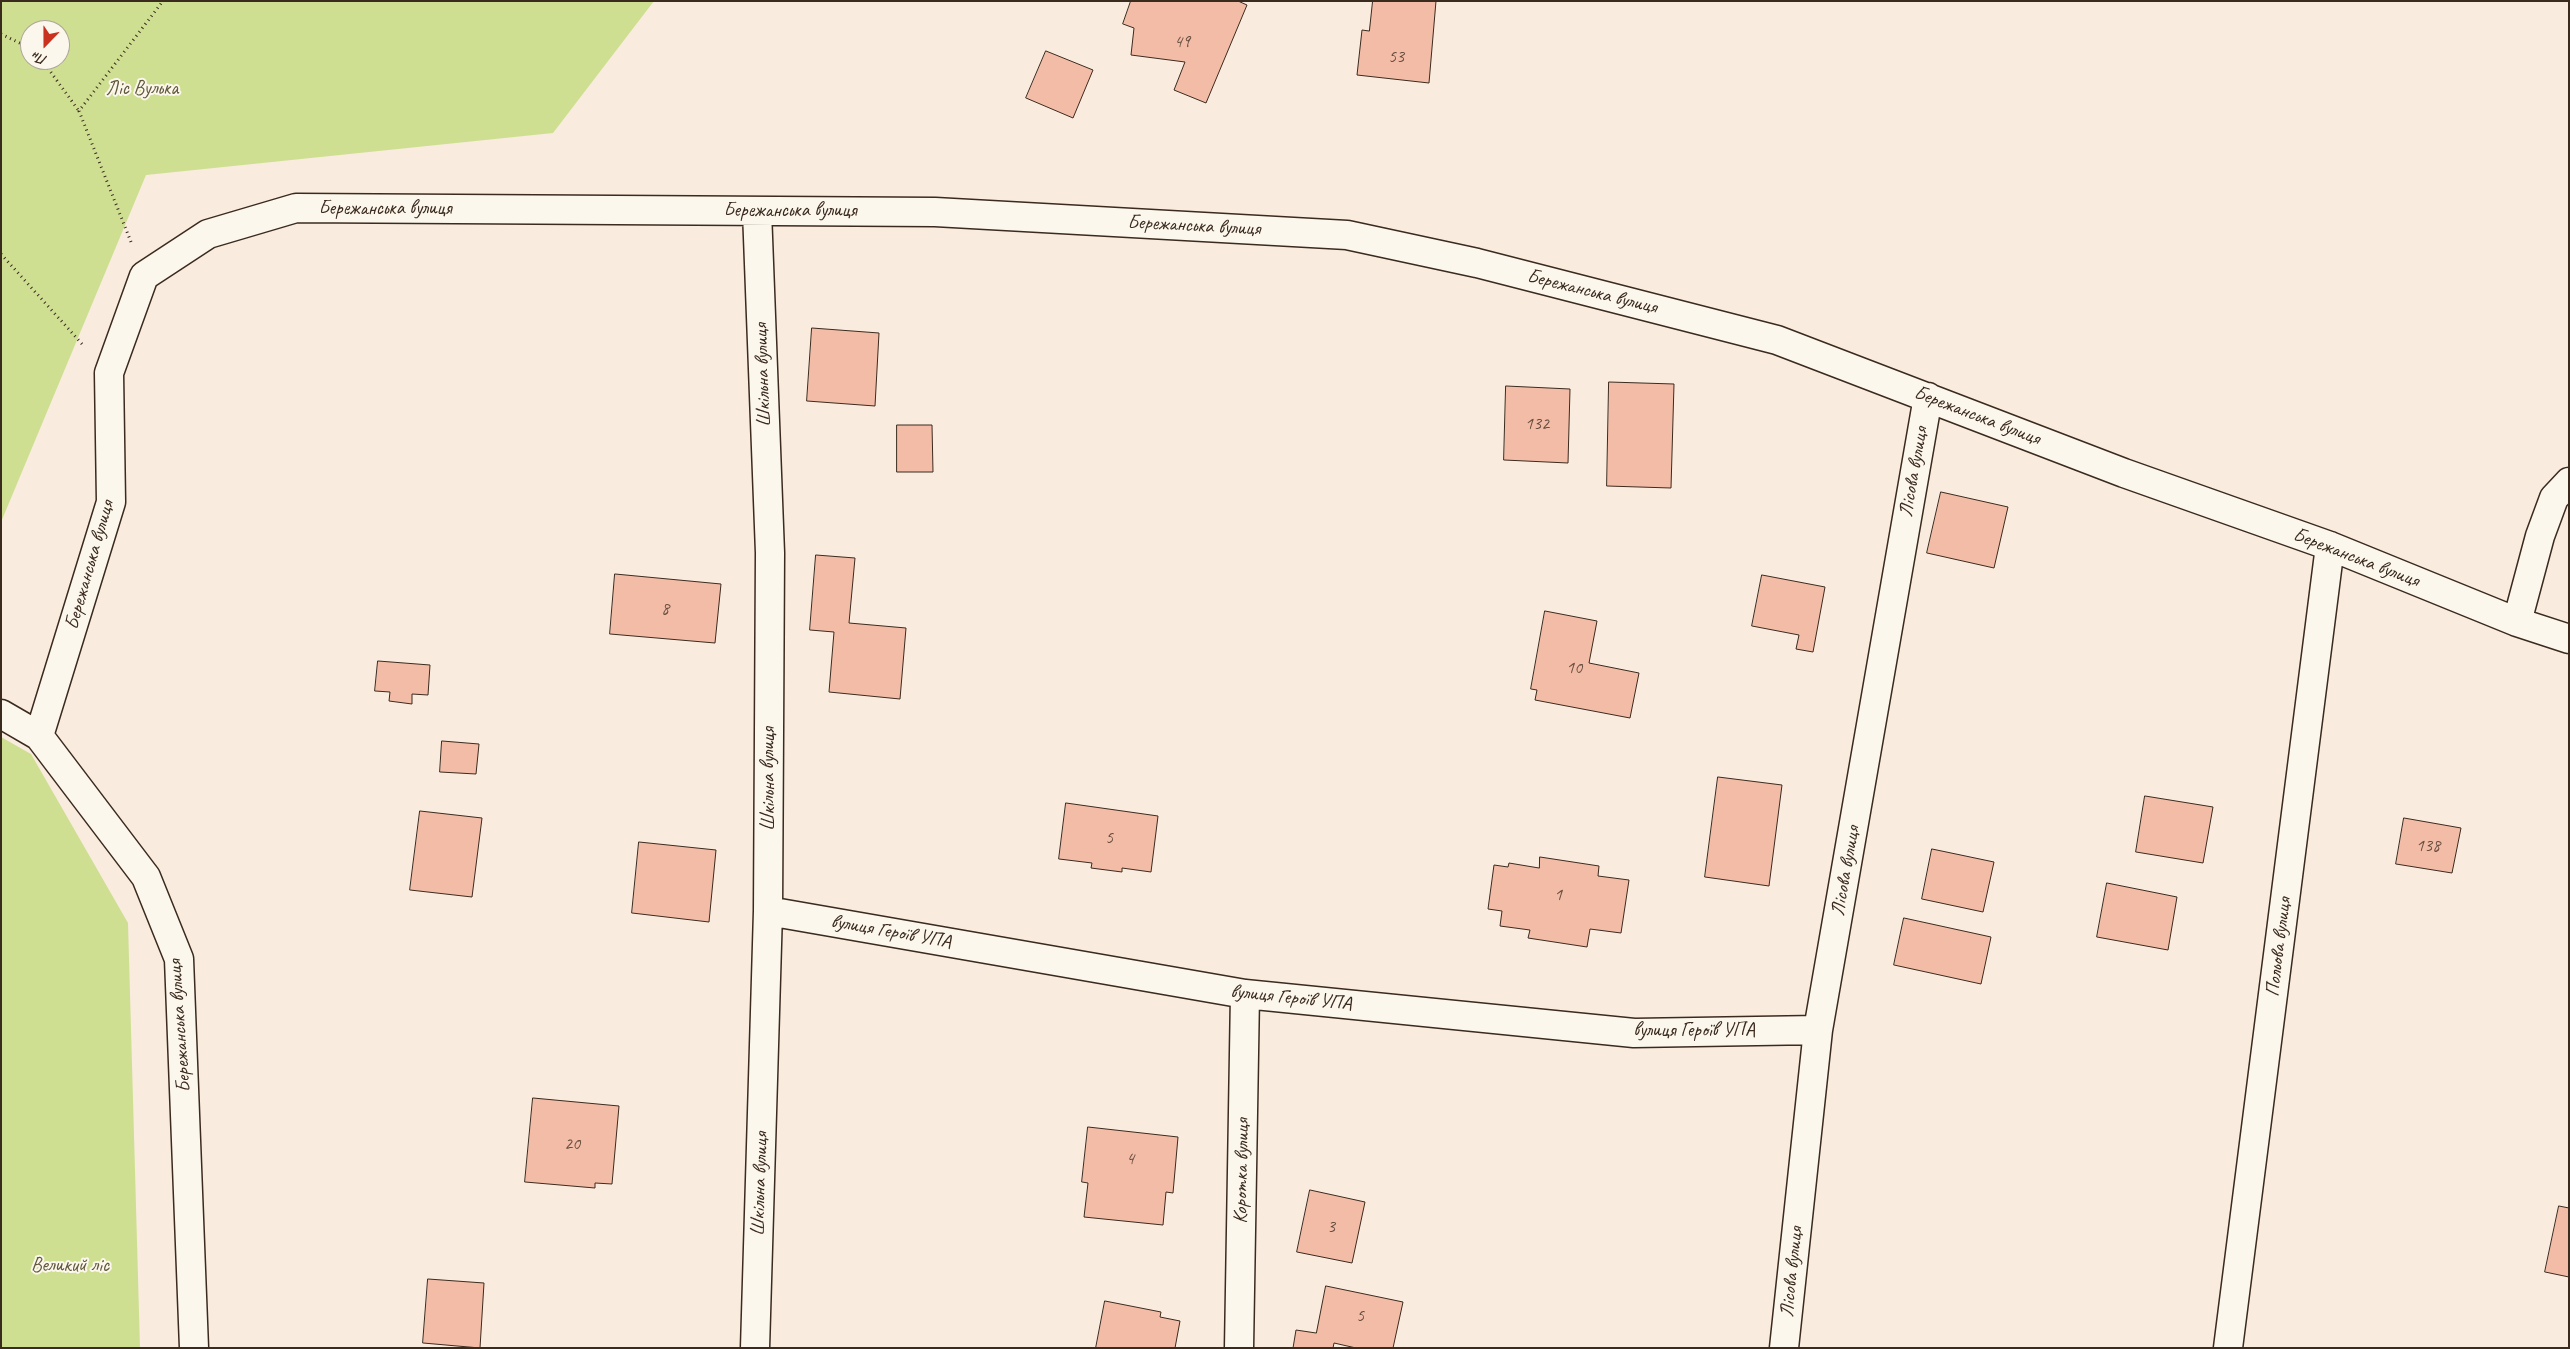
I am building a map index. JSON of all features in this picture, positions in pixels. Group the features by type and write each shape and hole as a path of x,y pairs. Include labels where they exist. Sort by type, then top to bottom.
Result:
{"street":[{"name":"Бережанська вулиця","path":"194,1348 179,959 146,877 39,736 111,502 109,373 144,276 208,234 296,208 935,212 1347,234 1477,263 1777,340 1928,396 2124,473 2330,546 2517,622 2569,639"},
{"name":"Шкільна вулиця","path":"755,1348 768,911 770,553 757,211"},
{"name":"Лісова вулиця","path":"1784,1348 1818,1030 1928,396"},
{"path":"2517,622 2540,536 2554,498 2569,482"},
{"name":"Польова вулиця","path":"2228,1348 2330,546"},
{"path":"1,714 39,736"},
{"name":"вулиця Героїв УПА","path":"768,911 1245,994 1634,1033 1818,1030"},
{"name":"Коротка вулиця","path":"1239,1348 1245,994"}],"path":[{"path":"79,112 164,1"},
{"path":"1,34 20,43"},
{"path":"49,70 79,112 144,276"},
{"path":"1,254 109,373"}],"green space":[{"name":"Ліс Вулька","path":"1,1 654,1 553,133 146,175 1,522"},
{"name":"Великий ліс","path":"1,737 31,754 128,923 140,1348 1,1348"}],"building":[{"path":"1131,1 1238,1 1247,5 1206,103 1174,90 1185,62 1131,55 1134,28 1123,24"},
{"path":"1373,1 1436,1 1429,83 1357,75 1362,30 1369,31"},
{"path":"1046,51 1093,70 1073,118 1026,98"},
{"path":"812,328 879,333 875,406 807,401"},
{"path":"1609,382 1674,384 1671,488 1607,486"},
{"path":"1506,386 1570,389 1568,463 1504,460"},
{"path":"897,425 932,425 933,472 897,472"},
{"path":"1941,492 2008,507 1994,568 1927,553"},
{"path":"816,555 855,558 849,623 906,628 900,699 829,692 834,632 810,630"},
{"path":"615,574 721,584 715,643 610,634"},
{"path":"1762,575 1825,587 1813,652 1796,649 1799,635 1752,626"},
{"path":"1545,611 1597,621 1589,663 1639,673 1630,718 1535,700 1537,690 1531,689"},
{"path":"378,661 430,665 428,695 412,694 412,704 389,701 390,692 375,691"},
{"path":"442,741 479,744 476,774 440,772"},
{"path":"1718,777 1782,785 1769,886 1705,877"},
{"path":"2145,796 2213,807 2203,863 2136,852"},
{"path":"1066,803 1158,816 1151,872 1122,868 1122,872 1091,868 1092,863 1059,859"},
{"path":"420,811 482,818 472,897 410,890"},
{"path":"2404,818 2461,828 2452,873 2396,864"},
{"path":"639,842 716,850 709,922 632,913"},
{"path":"1932,849 1994,862 1983,912 1922,899"},
{"path":"1540,857 1599,866 1598,876 1629,880 1621,933 1590,929 1587,947 1528,938 1530,930 1500,926 1502,911 1488,909 1494,865 1508,867 1509,863 1539,868"},
{"path":"2107,883 2177,897 2168,950 2097,937"},
{"path":"1904,918 1991,937 1981,984 1894,965"},
{"path":"533,1098 619,1106 612,1184 595,1183 595,1188 525,1182"},
{"path":"1088,1127 1178,1137 1173,1193 1166,1192 1163,1225 1084,1217 1088,1183 1082,1182"},
{"path":"1310,1190 1365,1202 1352,1263 1297,1252"},
{"path":"2559,1206 2569,1208 2569,1277 2545,1272"},
{"path":"428,1279 484,1283 480,1348 423,1343"},
{"path":"1326,1286 1403,1302 1393,1348 1356,1348 1334,1343 1333,1348 1293,1348 1296,1330 1316,1333"},
{"path":"1105,1301 1161,1312 1160,1317 1180,1321 1175,1348 1096,1348"}]}
